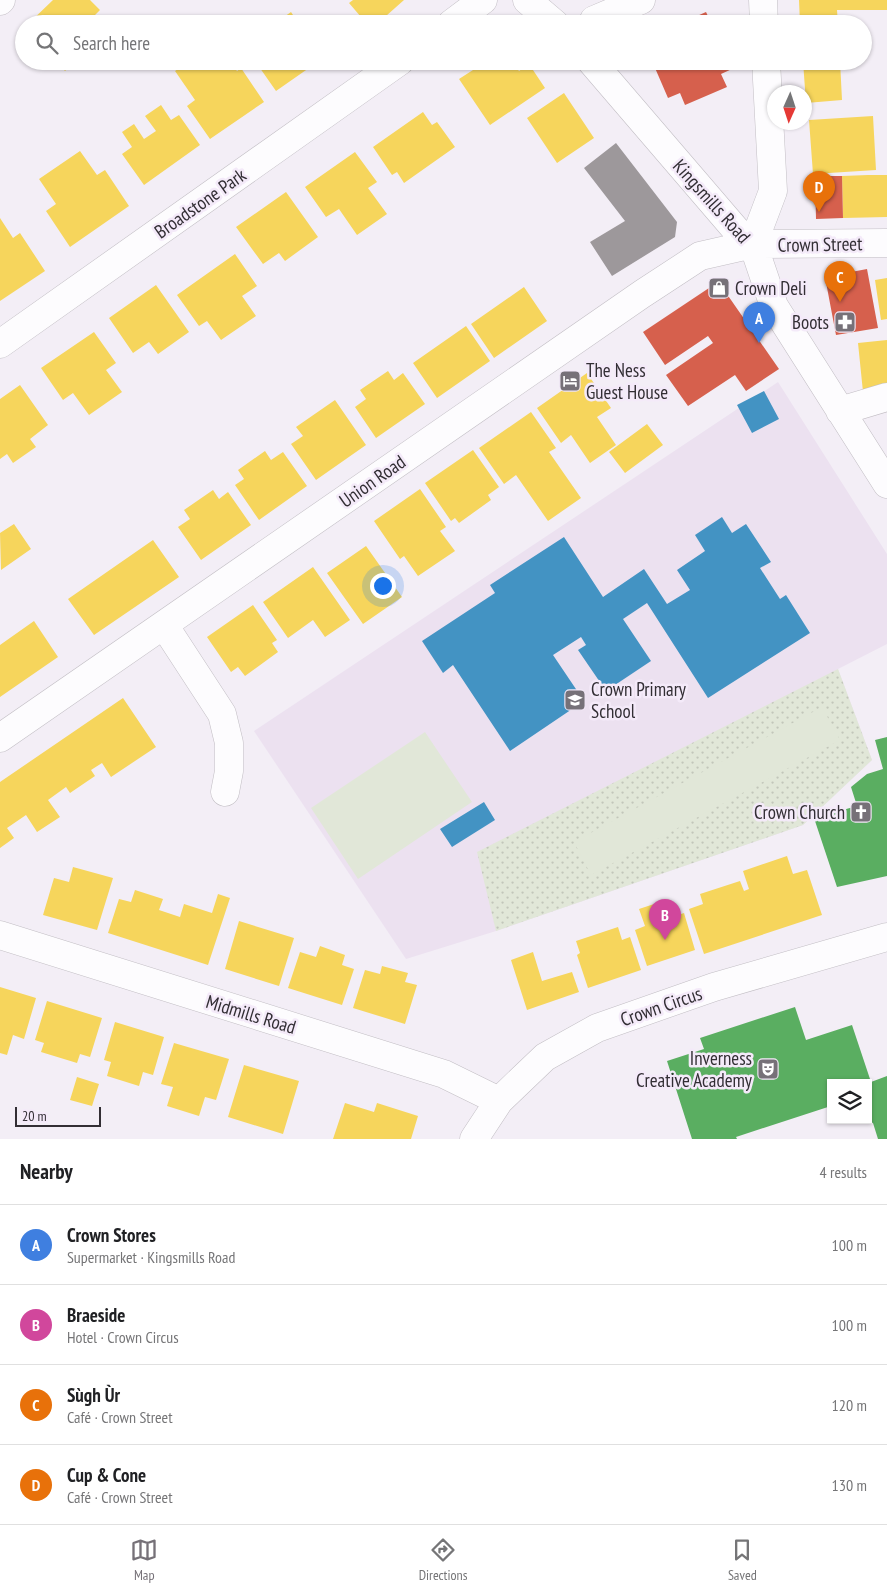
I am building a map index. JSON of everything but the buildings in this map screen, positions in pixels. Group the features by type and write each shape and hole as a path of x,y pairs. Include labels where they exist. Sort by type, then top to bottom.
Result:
{"street":[{"path":"463,15 483,0"},
{"path":"527,0 544,15"},
{"path":"606,15 641,0"},
{"path":"763,0 764,15"},
{"name":"Broadstone Park","path":"0,344 387,70"},
{"name":"Kingsmills Road","path":"599,70 736,230 753,244 774,306 887,484"},
{"path":"753,244 773,191 766,70"},
{"name":"Crown Street","path":"753,244 887,243"},
{"name":"Union Road","path":"0,738 642,294 700,256 753,244"},
{"path":"840,411 887,397"},
{"path":"164,625 222,714 229,743 229,771 225,792"},
{"name":"Midmills Road","path":"0,935 444,1074 499,1101"},
{"name":"Crown Circus","path":"474,1139 499,1101 544,1058 597,1028 714,988 887,937"}],"shaded area":[{"name":"Crown Primary School","path":"778,382 887,554 887,644 838,669 872,760 803,825 496,931 406,959 254,731"}],"green space":[{"path":"838,669 872,760 803,825 496,931 477,852"},
{"path":"822,707 840,740 591,875 574,842"},
{"path":"425,732 472,802 358,879 311,808"}],"place":[{"name":"Cup & Cone","path":"819,212"},
{"name":"Crown Deli","path":"719,288"},
{"name":"Sùgh Ùr","path":"840,302"},
{"name":"Boots","path":"845,322"},
{"name":"Crown Stores","path":"759,343"},
{"name":"The Ness Guest House","path":"570,381"},
{"name":"Crown Primary School","path":"575,700"},
{"name":"Crown Church","path":"861,812"},
{"name":"Braeside","path":"665,940"},
{"name":"Inverness Creative Academy","path":"768,1069"}]}
